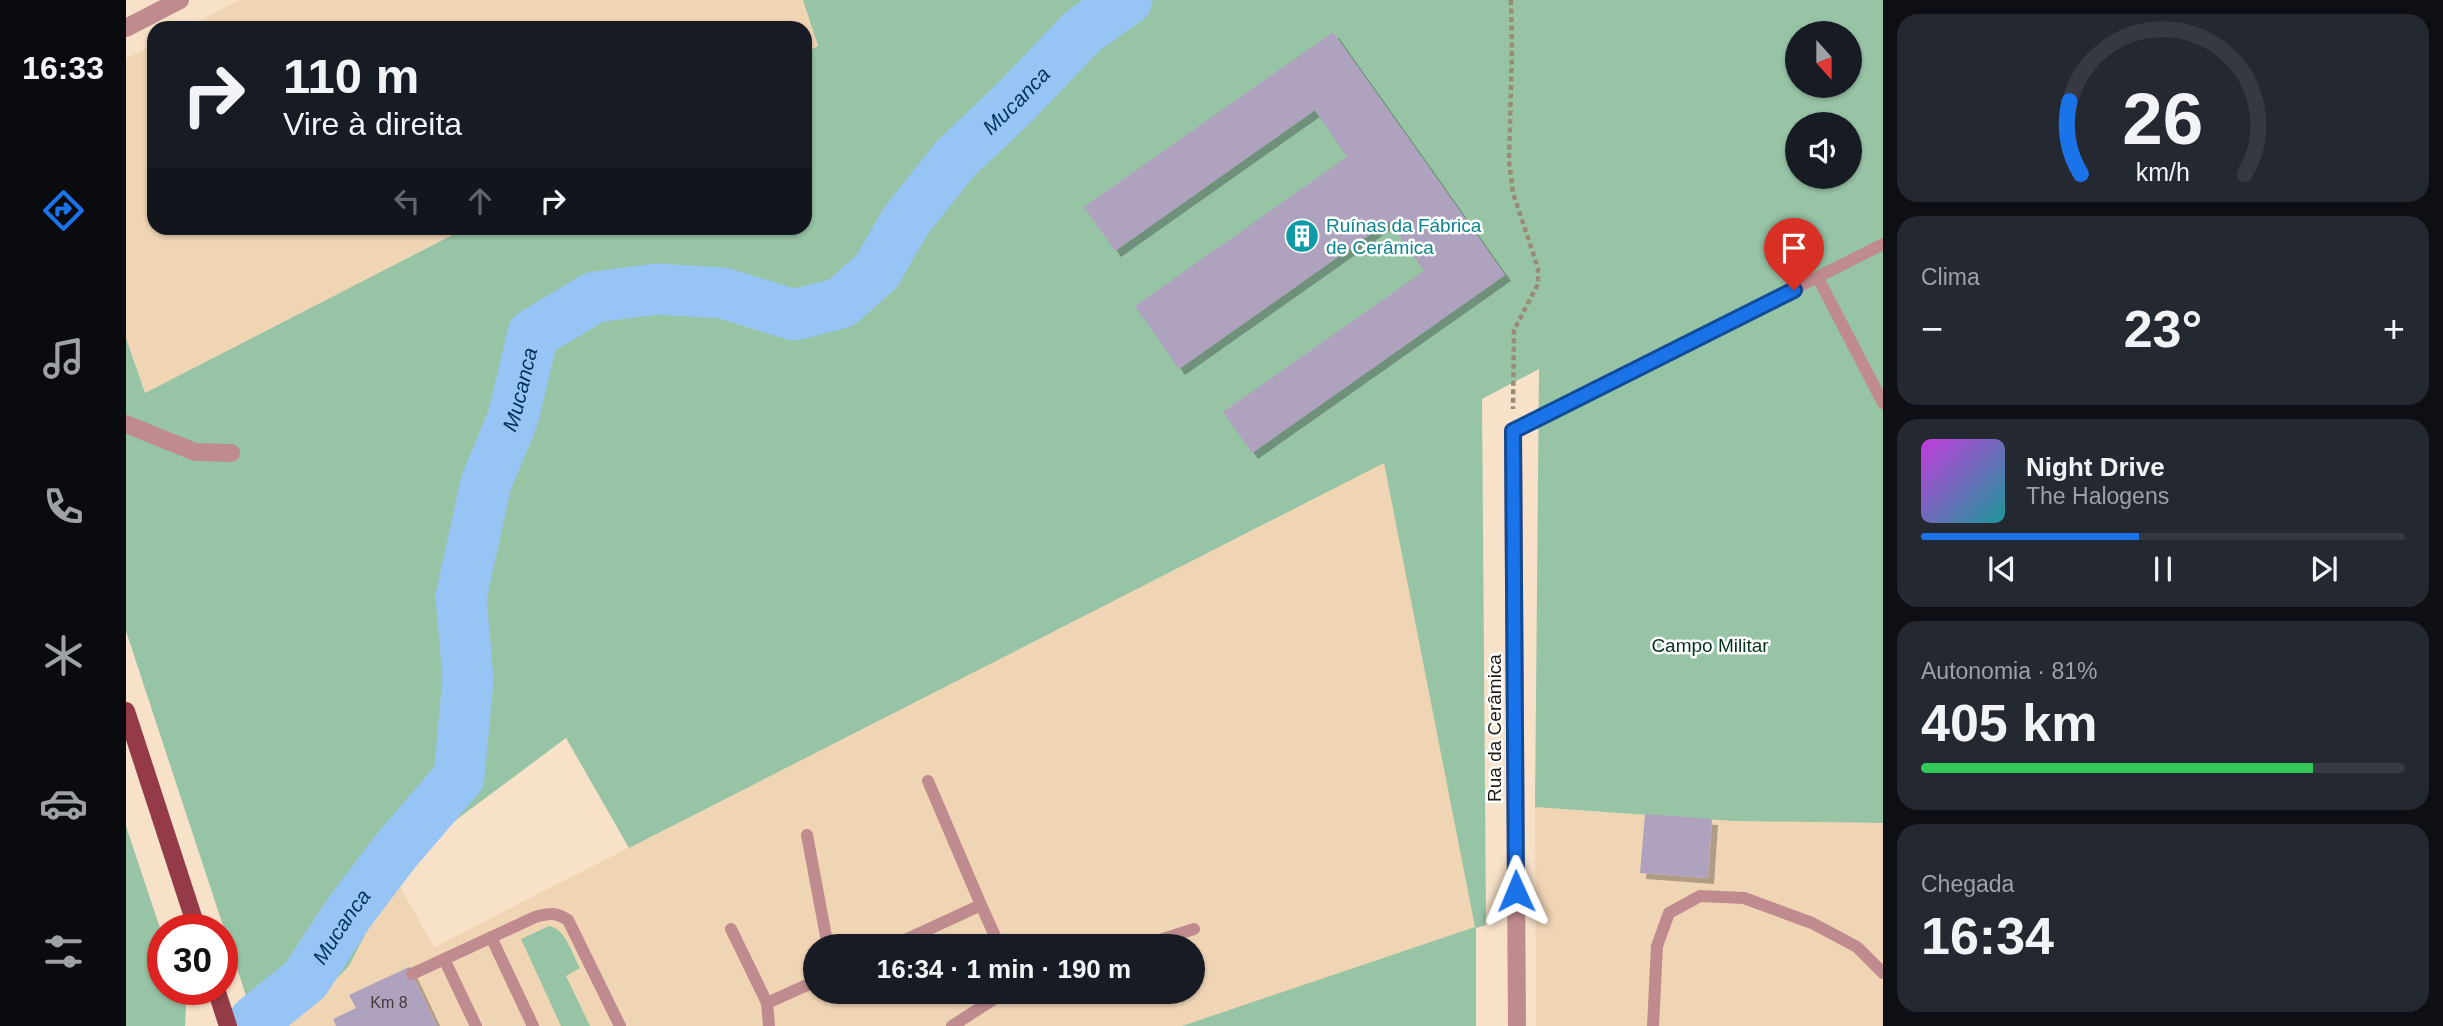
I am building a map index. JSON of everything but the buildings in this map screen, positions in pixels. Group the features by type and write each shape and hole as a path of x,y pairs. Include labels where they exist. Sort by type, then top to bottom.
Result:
{"main road":[{"path":"126,711 192,914"},
{"path":"222,1005 229,1026"}],"street":[{"path":"126,28 180,0"},
{"path":"126,424 195,452 231,453"},
{"name":"Rua da Cerâmica","path":"1513,431 1517,1026"}],"lane":[{"path":"1513,431 1883,244"},
{"path":"1818,278 1883,403"},
{"path":"928,781 994,934"},
{"path":"807,835 826,934"},
{"path":"1653,1026 1657,946 1669,913 1700,896 1744,898 1812,923 1857,947 1883,973"},
{"path":"918,934 981,905"},
{"path":"412,974 535,917 548,913 559,914 568,920 620,1026"},
{"path":"731,929 767,1003 769,1026"},
{"path":"1178,934 1194,929"},
{"path":"491,937 533,1026"},
{"path":"444,959 476,1026"},
{"path":"767,1003 803,987"},
{"path":"952,1026 986,1004"}],"path":[{"path":"1511,0 1509,160 1513,194 1538,268 1538,285 1514,330 1513,431"}],"shaded area":[{"path":"239,0 803,0 810,21 198,21"},
{"path":"812,28 818,46 812,49"},
{"path":"147,48 147,235 452,235 145,393 126,338 126,59"},
{"path":"1384,462 1476,928 1186,1026 280,1026 307,1009 349,966 369,927 390,869 434,947"},
{"path":"1535,807 1733,821 1883,823 1883,1026 1536,1026"}],"green space":[{"name":"Campo Militar","path":"803,0 1883,0 1883,823 1733,821 1535,807 1539,369 1482,399 1486,925 1476,928 1476,1026 1182,1026 1475,927 1384,463 629,848 566,738 390,869 369,927 349,966 307,1009 280,1026 256,1026 238,971 238,914 219,914 126,631 126,338 145,393 452,235 812,235 812,49 818,46"},
{"path":"126,826 155,914 147,914 147,1005 186,1007 185,1026 126,1026"},
{"path":"549,926 564,937 580,968 566,976 590,1026 561,1026 521,939"}],"waterway":[{"name":"Mucanca","path":"254,1021 305,980 348,914 394,853 459,777 468,679 461,597 486,483 513,418 533,334 595,297 657,289 723,293 794,315 841,303 877,271 905,222 955,159 1012,105 1083,31 1127,0"}],"place":[{"name":"Ruínas da Fábrica de Cerâmica","path":"1302,236"}],"route":[{"path":"1516,891 1513,431 1794,290"}]}
